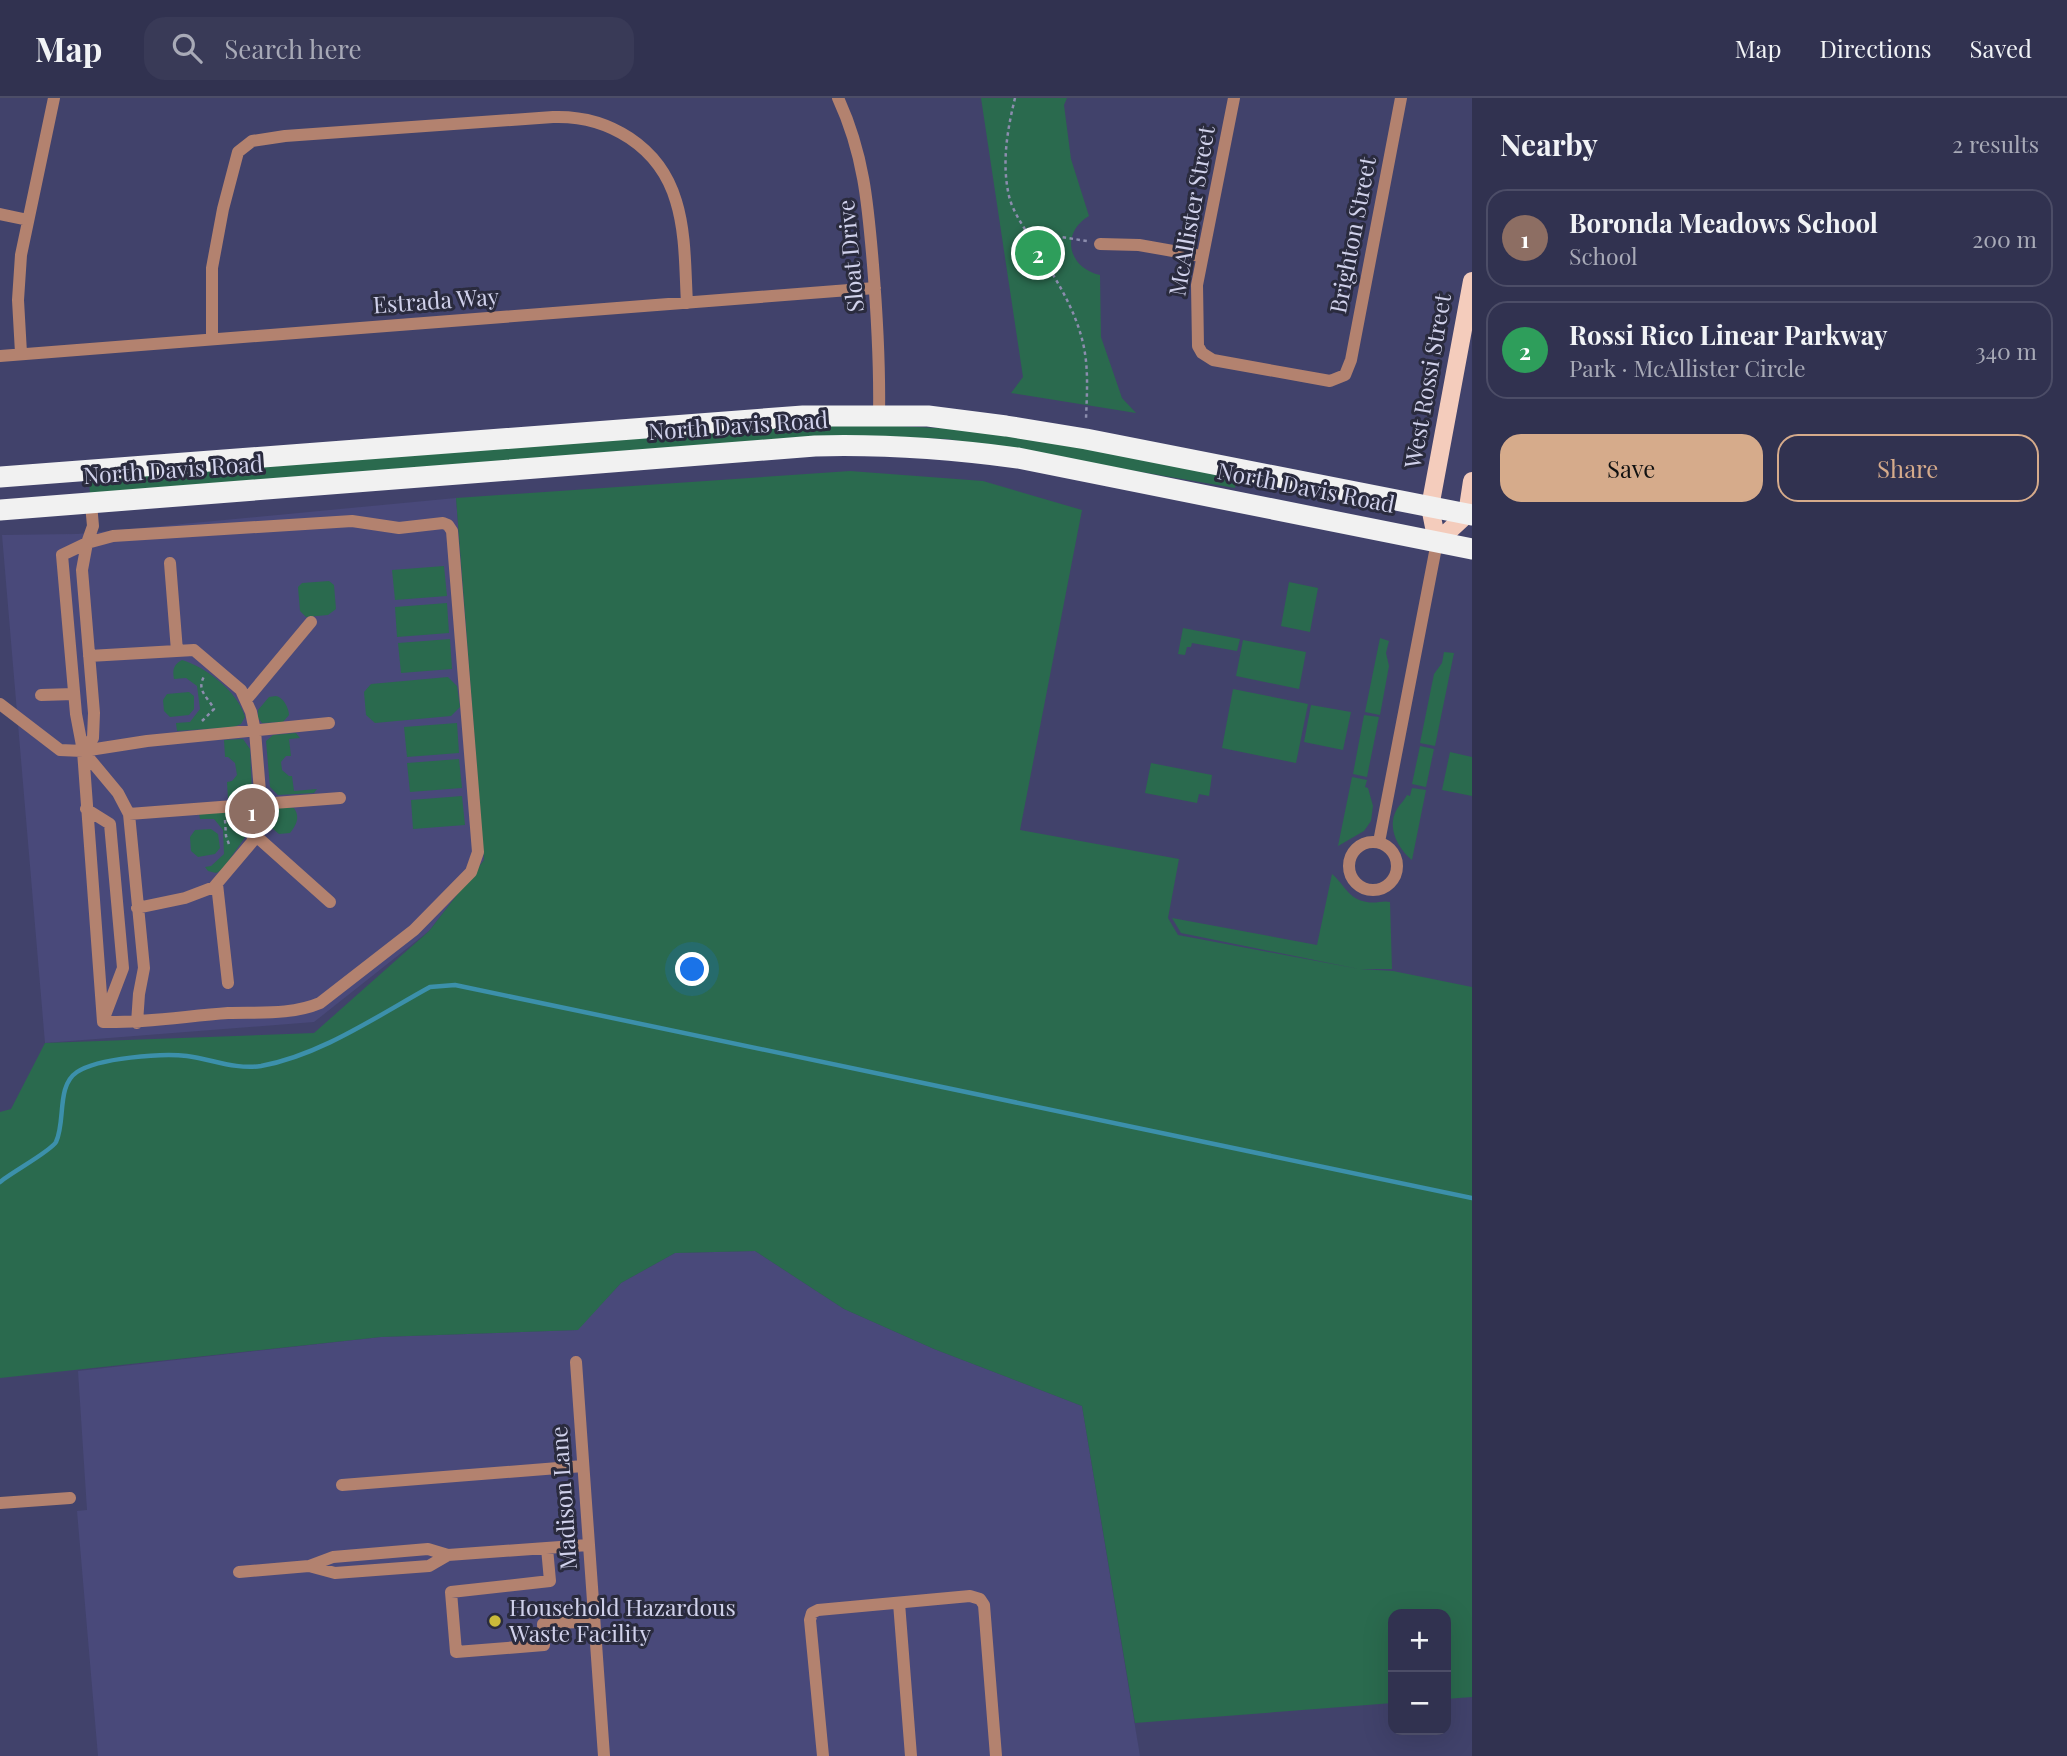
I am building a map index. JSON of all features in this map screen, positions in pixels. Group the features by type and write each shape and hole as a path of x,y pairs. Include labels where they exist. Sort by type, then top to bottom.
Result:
{"highway":[{"name":"North Davis Road","path":"0,477 803,416 928,416 1019,428 1469,514"},
{"name":"North Davis Road","path":"0,510 789,448 875,446 959,450 1018,458 1472,549"}],"main road":[{"name":"West Rossi Street","path":"1437,542 1430,507 1472,281"},
{"path":"1437,542 1469,514 1472,481"}],"street":[{"path":"22,354 18,288 28,220 54,98"},
{"name":"Sloat Drive","path":"838,98 862,164 869,208 875,288 879,415"},
{"name":"McAllister Street","path":"1234,98 1201,256 1197,285 1197,341 1202,353 1213,360 1324,381 1342,377"},
{"name":"Brighton Street","path":"1342,377 1347,372 1351,359 1401,98"},
{"path":"212,339 212,268 223,209 238,152 252,141 285,136 561,116 580,117 604,124 618,130 644,149 668,180 677,201 681,222 687,303"},
{"path":"0,214 28,220"},
{"path":"1100,244 1139,245 1201,256"},
{"name":"Estrada Way","path":"0,355 875,288"},
{"path":"83,751 93,738 94,713 82,570 93,526 91,504"},
{"path":"352,521 399,528 443,523 448,525 452,531 478,852 471,872 414,930 320,1003 305,1010 225,1014 137,1023 103,1022 83,751 74,694 62,555 87,543 113,536 352,521"},
{"path":"1379,842 1437,542"},
{"path":"170,563 177,651"},
{"path":"246,700 312,622"},
{"path":"89,656 194,650 241,690 251,712 255,731 262,816 252,842 217,884 185,898 137,908"},
{"path":"41,695 74,694"},
{"path":"0,704 60,750 83,751 329,723"},
{"path":"83,751 118,793 128,814 144,968 137,1023"},
{"path":"128,814 340,798"},
{"path":"86,809 110,824 123,968 103,1022"},
{"path":"255,835 330,902"},
{"path":"217,884 228,983"},
{"name":"Madison Lane","path":"576,1362 604,1756"},
{"path":"342,1485 583,1466"},
{"path":"0,1503 70,1498"},
{"path":"239,1572 309,1566 335,1573 429,1566 448,1555 588,1545"},
{"path":"547,1548 550,1581 451,1592 456,1652 544,1645 543,1624 594,1621"},
{"path":"823,1756 810,1620 812,1613 818,1610 971,1595 980,1599 984,1605 996,1756"},
{"path":"899,1603 911,1756"}],"path":[{"path":"1015,98 1007,136 1007,179 1013,206 1059,285 1081,337 1087,376 1086,423"},
{"path":"1027,232 1100,244"},
{"path":"197,736 199,724 214,709 200,683 213,666"},
{"path":"224,807 226,836 231,849 231,859 235,862"}],"shaded area":[{"path":"456,498 484,860 429,931 314,1022 45,1043 2,535 77,534"},
{"path":"755,1251 844,1309 934,1349 1082,1406 1140,1756 98,1756 77,1511 87,1510 78,1371 381,1337 577,1330 621,1283 675,1253"}],"green space":[{"path":"981,98 1067,98 1064,105 1071,159 1089,216 1074,231 1072,249 1081,265 1100,275 1101,337 1122,398 1136,413 1011,393 1023,377"},
{"path":"856,424 978,430 1237,478 1235,488 947,439 844,436 789,438 90,493 89,483 94,480 737,429"},
{"path":"850,471 983,481 1082,510 1020,830 1179,859 1168,918 1178,935 1359,969 1181,933 1172,918 1317,945 1332,874 1355,898 1370,902 1390,902 1392,969 1360,969 1393,971 1472,987 1472,1697 1451,1699 1451,1609 1388,1609 1388,1703 1135,1723 1082,1406 934,1349 844,1309 755,1251 675,1253 621,1283 578,1330 381,1337 0,1378 0,1112 11,1109 45,1043 314,1033 429,931 484,860 456,498"},
{"path":"444,566 447,596 395,600 392,570"},
{"path":"329,581 334,585 336,609 328,615 306,617 300,611 298,587 302,583"},
{"path":"1289,582 1318,588 1310,632 1281,626"},
{"path":"447,603 449,633 397,637 395,607"},
{"path":"1183,628 1240,639 1237,651 1192,643 1191,647 1187,647 1185,655 1178,654"},
{"path":"1380,638 1389,641 1386,653 1389,666 1380,715 1365,712"},
{"path":"450,639 452,669 401,673 398,643"},
{"path":"1243,640 1306,652 1299,689 1236,676"},
{"path":"1444,652 1454,653 1435,746 1420,743 1434,674 1442,663"},
{"path":"182,660 201,668 228,690 245,717 241,724 234,727 177,731 176,723 190,722 200,709 197,686 186,678 174,679 174,668"},
{"path":"448,677 457,686 460,707 451,716 375,723 366,715 364,692 371,684"},
{"path":"1233,689 1308,704 1296,763 1222,748"},
{"path":"189,692 194,696 194,709 189,715 170,717 164,711 163,700 167,694"},
{"path":"276,696 285,703 289,715 283,722 262,723 258,718 258,710 269,697"},
{"path":"1311,705 1351,712 1343,750 1304,742"},
{"path":"1364,715 1379,717 1367,777 1353,774"},
{"path":"457,723 459,753 407,757 404,727"},
{"path":"296,733 300,738 289,739 291,756 286,756 281,762 282,770 292,776 294,791 317,789 314,793 278,795 270,787 266,741 273,735"},
{"path":"243,739 250,749 252,793 246,798 228,799 227,782 237,775 235,763 225,757 224,740"},
{"path":"1420,746 1434,749 1426,787 1412,784"},
{"path":"1450,752 1472,757 1472,796 1442,790"},
{"path":"459,759 462,788 410,792 407,763"},
{"path":"1151,763 1212,775 1209,796 1199,794 1197,803 1145,793"},
{"path":"1352,777 1367,780 1365,787 1368,788 1373,806 1371,821 1364,831 1338,846"},
{"path":"1412,788 1426,790 1412,860 1398,844 1393,823 1397,809 1407,795 1410,796"},
{"path":"462,796 465,825 413,829 411,800"},
{"path":"273,807 294,808 297,820 290,833 279,834 267,824 266,816"},
{"path":"249,811 253,818 248,833 222,870 216,873 208,871 205,867 211,866 224,854 223,830 214,819 200,819 199,814"},
{"path":"211,829 218,834 220,848 215,854 198,857 191,851 190,837 195,830"}],"waterway":[{"path":"0,1182 53,1146 59,1134 66,1086 70,1078 87,1067 114,1060 162,1055 187,1056 242,1067 261,1066 283,1061 327,1044 430,987 455,985 1472,1198"}],"place":[{"name":"Rossi Rico Linear Parkway","path":"1038,253"},
{"name":"Boronda Meadows School","path":"252,811"},
{"name":"Household Hazardous Waste Facility","path":"495,1621"}]}
